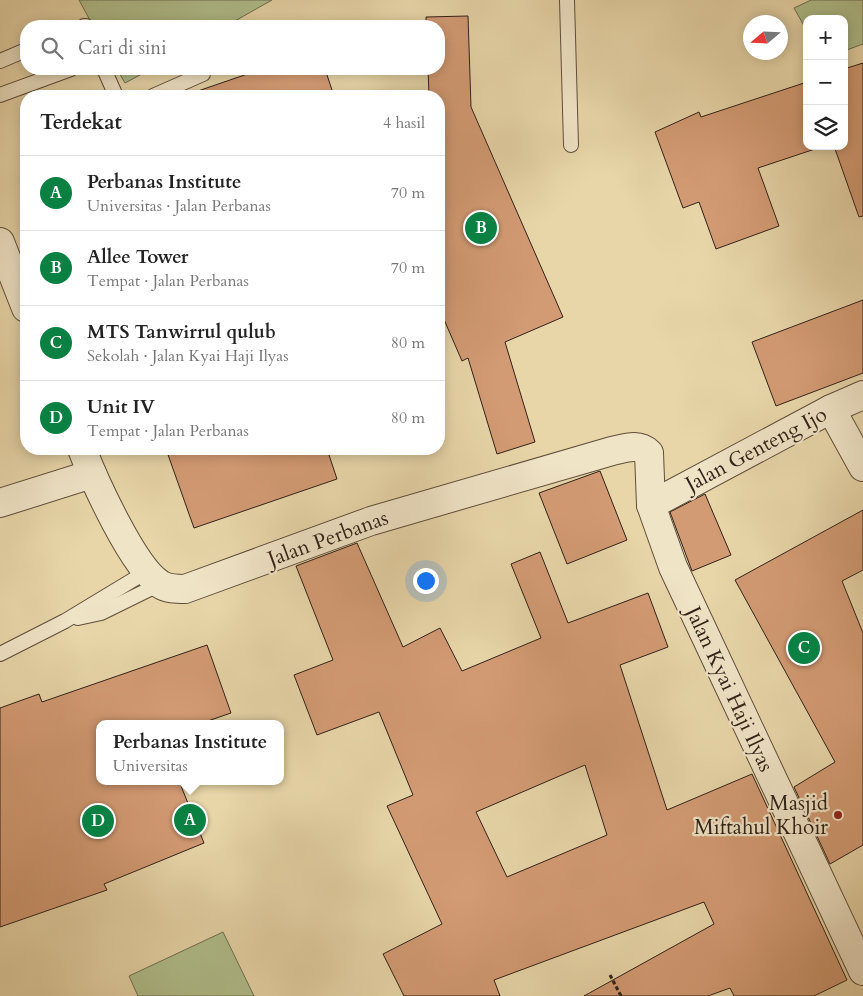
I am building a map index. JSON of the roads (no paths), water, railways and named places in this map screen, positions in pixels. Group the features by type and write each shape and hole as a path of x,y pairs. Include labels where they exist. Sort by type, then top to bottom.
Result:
{"street":[{"path":"0,242 20,293"},
{"name":"Jalan Genteng Ijo","path":"651,505 831,409 863,395"},
{"path":"831,409 863,467"},
{"name":"Jalan Perbanas","path":"149,574 172,589 185,590 371,521 612,451 633,447 642,448 649,453"},
{"name":"Jalan Kyai Haji Ilyas","path":"649,453 651,505 681,585 863,971"},
{"path":"84,455 92,474 149,574"},
{"path":"0,503 92,474"}],"lane":[{"path":"567,0 572,145"},
{"path":"0,61 20,53"},
{"path":"0,95 55,75"},
{"path":"107,75 113,90"},
{"path":"167,90 201,75"},
{"path":"0,654 65,621 149,574"}],"place":[{"name":"Allee Tower","path":"481,228"},
{"name":"MTS Tanwirrul qulub","path":"804,648"},
{"name":"Masjid Miftahul Khoir","path":"838,815"},
{"name":"Perbanas Institute","path":"190,820"},
{"name":"Unit IV","path":"98,821"}]}
